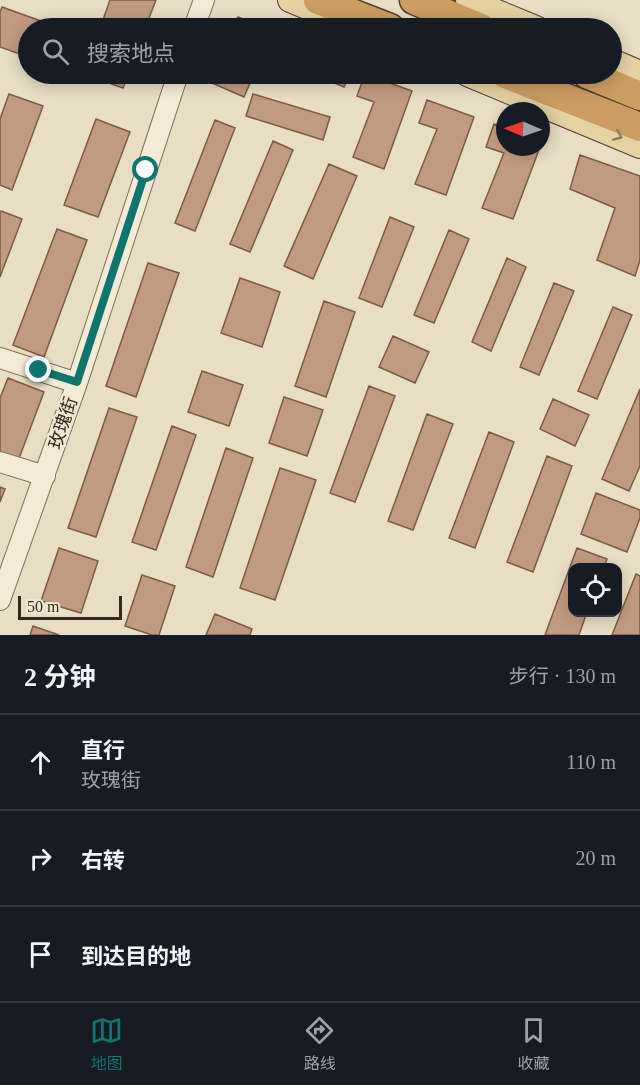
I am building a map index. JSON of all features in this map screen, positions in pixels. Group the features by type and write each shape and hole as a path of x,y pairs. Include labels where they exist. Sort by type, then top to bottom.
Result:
{"highway":[{"path":"318,0 364,18"},
{"path":"414,0 457,18"},
{"path":"530,84 640,127"},
{"path":"611,84 640,96"}],"main road":[{"path":"290,0 334,18"},
{"path":"468,0 512,18"},
{"path":"622,65 640,73"},
{"path":"491,84 640,146"}],"street":[{"path":"198,18 204,0"},
{"name":"玫瑰街","path":"0,600 77,382 175,84"},
{"path":"0,358 77,382"},
{"path":"0,462 45,476"}],"building":[{"path":"110,0 156,0 149,18 104,18"},
{"path":"2,7 33,18 18,18 18,53 0,47"},
{"path":"112,84 125,84 123,88"},
{"path":"214,84 250,84 244,97"},
{"path":"361,84 393,84 412,91 384,169 353,157 374,102 357,96"},
{"path":"9,94 43,106 12,190 0,185 0,119"},
{"path":"253,94 330,117 323,140 246,116"},
{"path":"427,100 474,117 446,195 415,184 437,129 419,123"},
{"path":"96,119 130,132 98,217 64,205"},
{"path":"215,120 235,128 195,231 175,223"},
{"path":"494,124 496,125 496,150 486,147"},
{"path":"273,141 293,150 250,252 230,244"},
{"path":"580,155 640,176 640,260 635,276 597,260 615,208 570,189"},
{"path":"503,156 537,156 513,219 482,208"},
{"path":"329,164 357,176 313,279 284,266"},
{"path":"0,212 22,219 0,277"},
{"path":"390,217 414,227 382,307 359,298"},
{"path":"57,229 87,240 44,357 13,345"},
{"path":"449,230 469,239 434,323 414,315"},
{"path":"507,258 526,267 491,351 472,342"},
{"path":"148,263 179,273 136,397 106,386"},
{"path":"240,278 280,292 262,347 221,333"},
{"path":"554,283 574,291 539,375 520,367"},
{"path":"324,301 355,312 326,397 295,386"},
{"path":"613,307 632,315 597,399 578,391"},
{"path":"393,336 429,352 415,383 379,367"},
{"path":"202,371 243,385 229,426 188,412"},
{"path":"8,378 44,392 15,469 0,464 0,398"},
{"path":"369,386 395,396 355,502 330,493"},
{"path":"640,389 640,466 629,491 602,479"},
{"path":"284,397 323,410 307,456 269,443"},
{"path":"553,399 589,415 575,446 540,429"},
{"path":"109,408 137,417 96,537 68,528"},
{"path":"427,414 453,424 413,530 388,521"},
{"path":"172,426 196,435 156,550 132,542"},
{"path":"489,432 514,442 475,548 449,538"},
{"path":"226,448 253,458 213,577 186,567"},
{"path":"547,456 572,466 533,572 507,562"},
{"path":"280,468 316,480 275,600 240,588"},
{"path":"0,487 5,489 0,502"},
{"path":"596,493 640,510 640,518 627,552 581,534"},
{"path":"59,548 98,561 81,613 41,601"},
{"path":"577,548 607,559 606,563 571,563"},
{"path":"568,572 568,617 585,617 579,635 545,635"},
{"path":"636,574 640,576 640,635 612,635 619,617 622,617 622,610"},
{"path":"142,575 175,586 159,635 125,626"},
{"path":"215,614 252,629 250,635 206,635"},
{"path":"33,626 59,635 30,635"}],"route":[{"path":"39,370 77,382 146,170"}]}
